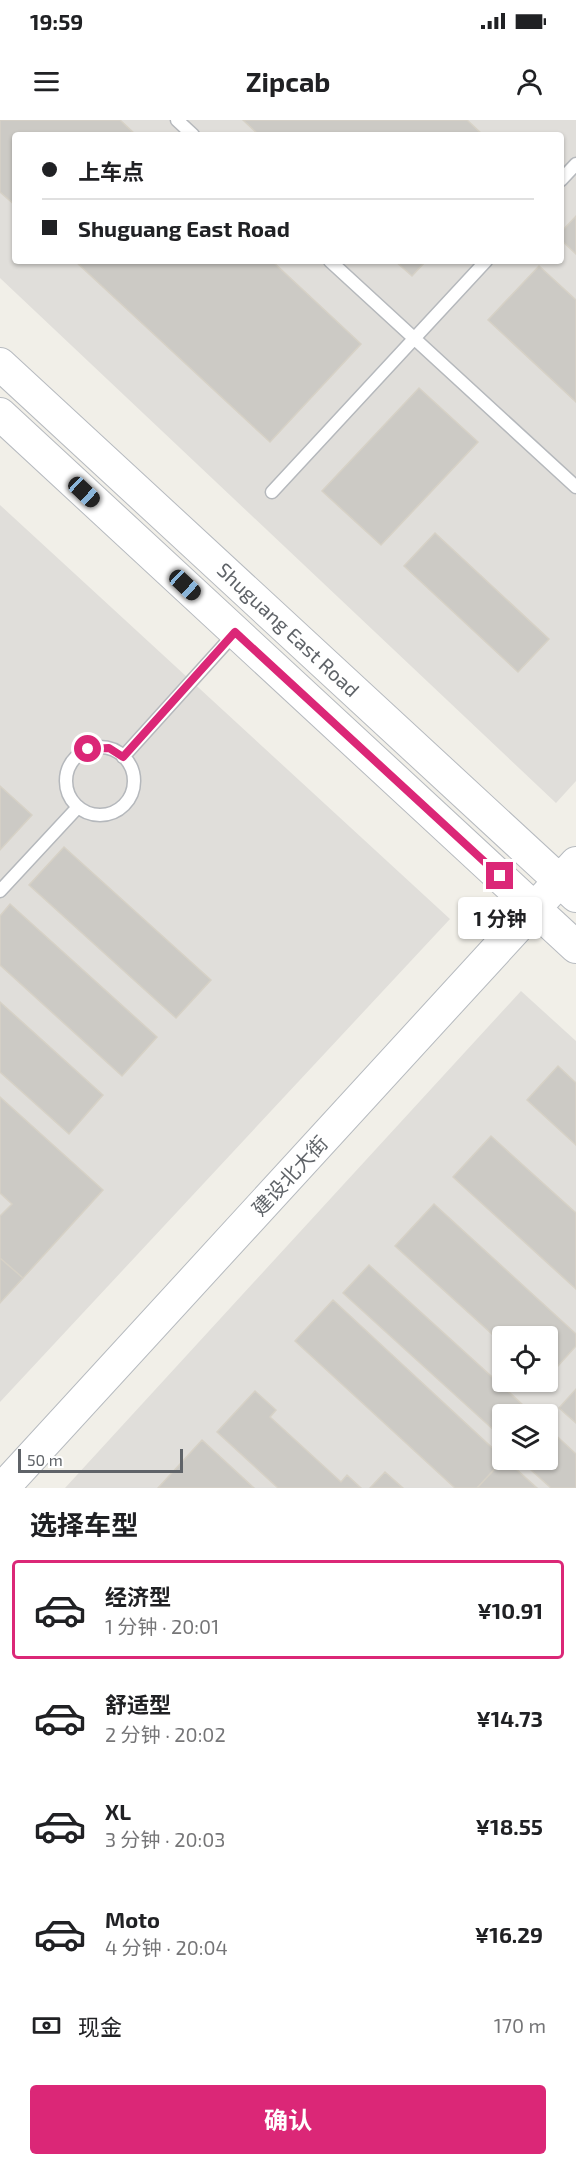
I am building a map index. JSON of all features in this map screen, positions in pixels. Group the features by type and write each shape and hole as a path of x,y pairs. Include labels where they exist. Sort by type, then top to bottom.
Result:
{"main road":[{"name":"Shuguang East Road","path":"0,363 571,880"},
{"name":"Shuguang East Road","path":"0,414 576,947"},
{"name":"建设北大街","path":"3,1488 535,909 571,880"}],"lane":[{"path":"177,120 190,132"},
{"path":"564,177 576,164"},
{"path":"333,264 576,487"},
{"path":"272,492 483,264"},
{"path":"123,757 235,632"},
{"path":"98,747 109,748 123,757 132,769 134,779 129,799 123,807 104,815 93,815 78,807 68,794 66,783 71,762 88,749 98,747"},
{"path":"0,891 78,807"}],"shaded area":[{"path":"0,120 576,120 576,781 556,803 0,278"},
{"path":"0,505 450,919 0,1402"},
{"path":"521,991 576,1041 576,1488 65,1488"}],"building":[{"path":"0,120 120,120 133,132 12,132 12,202 0,192"},
{"path":"243,120 467,120 480,132 256,132"},
{"path":"576,216 576,254 564,243 564,229"},
{"path":"78,264 275,264 361,344 270,442"},
{"path":"398,264 423,264 412,276"},
{"path":"539,266 576,300 576,402 488,320"},
{"path":"419,388 478,442 381,545 322,491"},
{"path":"435,533 549,639 518,672 404,566"},
{"path":"0,786 32,815 0,850"},
{"path":"64,847 211,980 176,1018 29,885"},
{"path":"10,904 157,1037 122,1076 0,965 0,916"},
{"path":"0,1002 103,1095 69,1134 0,1072"},
{"path":"558,1066 576,1083 576,1145 527,1100"},
{"path":"0,1097 103,1190 23,1278 0,1258 0,1216 12,1204 0,1193"},
{"path":"491,1136 576,1213 576,1289 453,1177"},
{"path":"434,1204 576,1334 576,1346 558,1366 558,1326 492,1326 492,1334 395,1246"},
{"path":"0,1258 23,1278 0,1303"},
{"path":"369,1265 492,1377 492,1392 509,1392 522,1404 492,1404 492,1428 343,1293"},
{"path":"333,1300 492,1448 494,1470 477,1488 455,1488 295,1341"},
{"path":"576,1389 576,1423 559,1408"},
{"path":"255,1391 276,1410 270,1417 341,1482 347,1475 361,1488 278,1488 217,1432"},
{"path":"558,1437 576,1454 576,1488 551,1488 531,1470 558,1470"},
{"path":"202,1440 254,1488 158,1488"},
{"path":"494,1470 517,1470 537,1488 477,1488"},
{"path":"385,1472 403,1488 370,1488"}],"route":[{"path":"88,749 109,748 123,757 235,632 500,876"}]}
